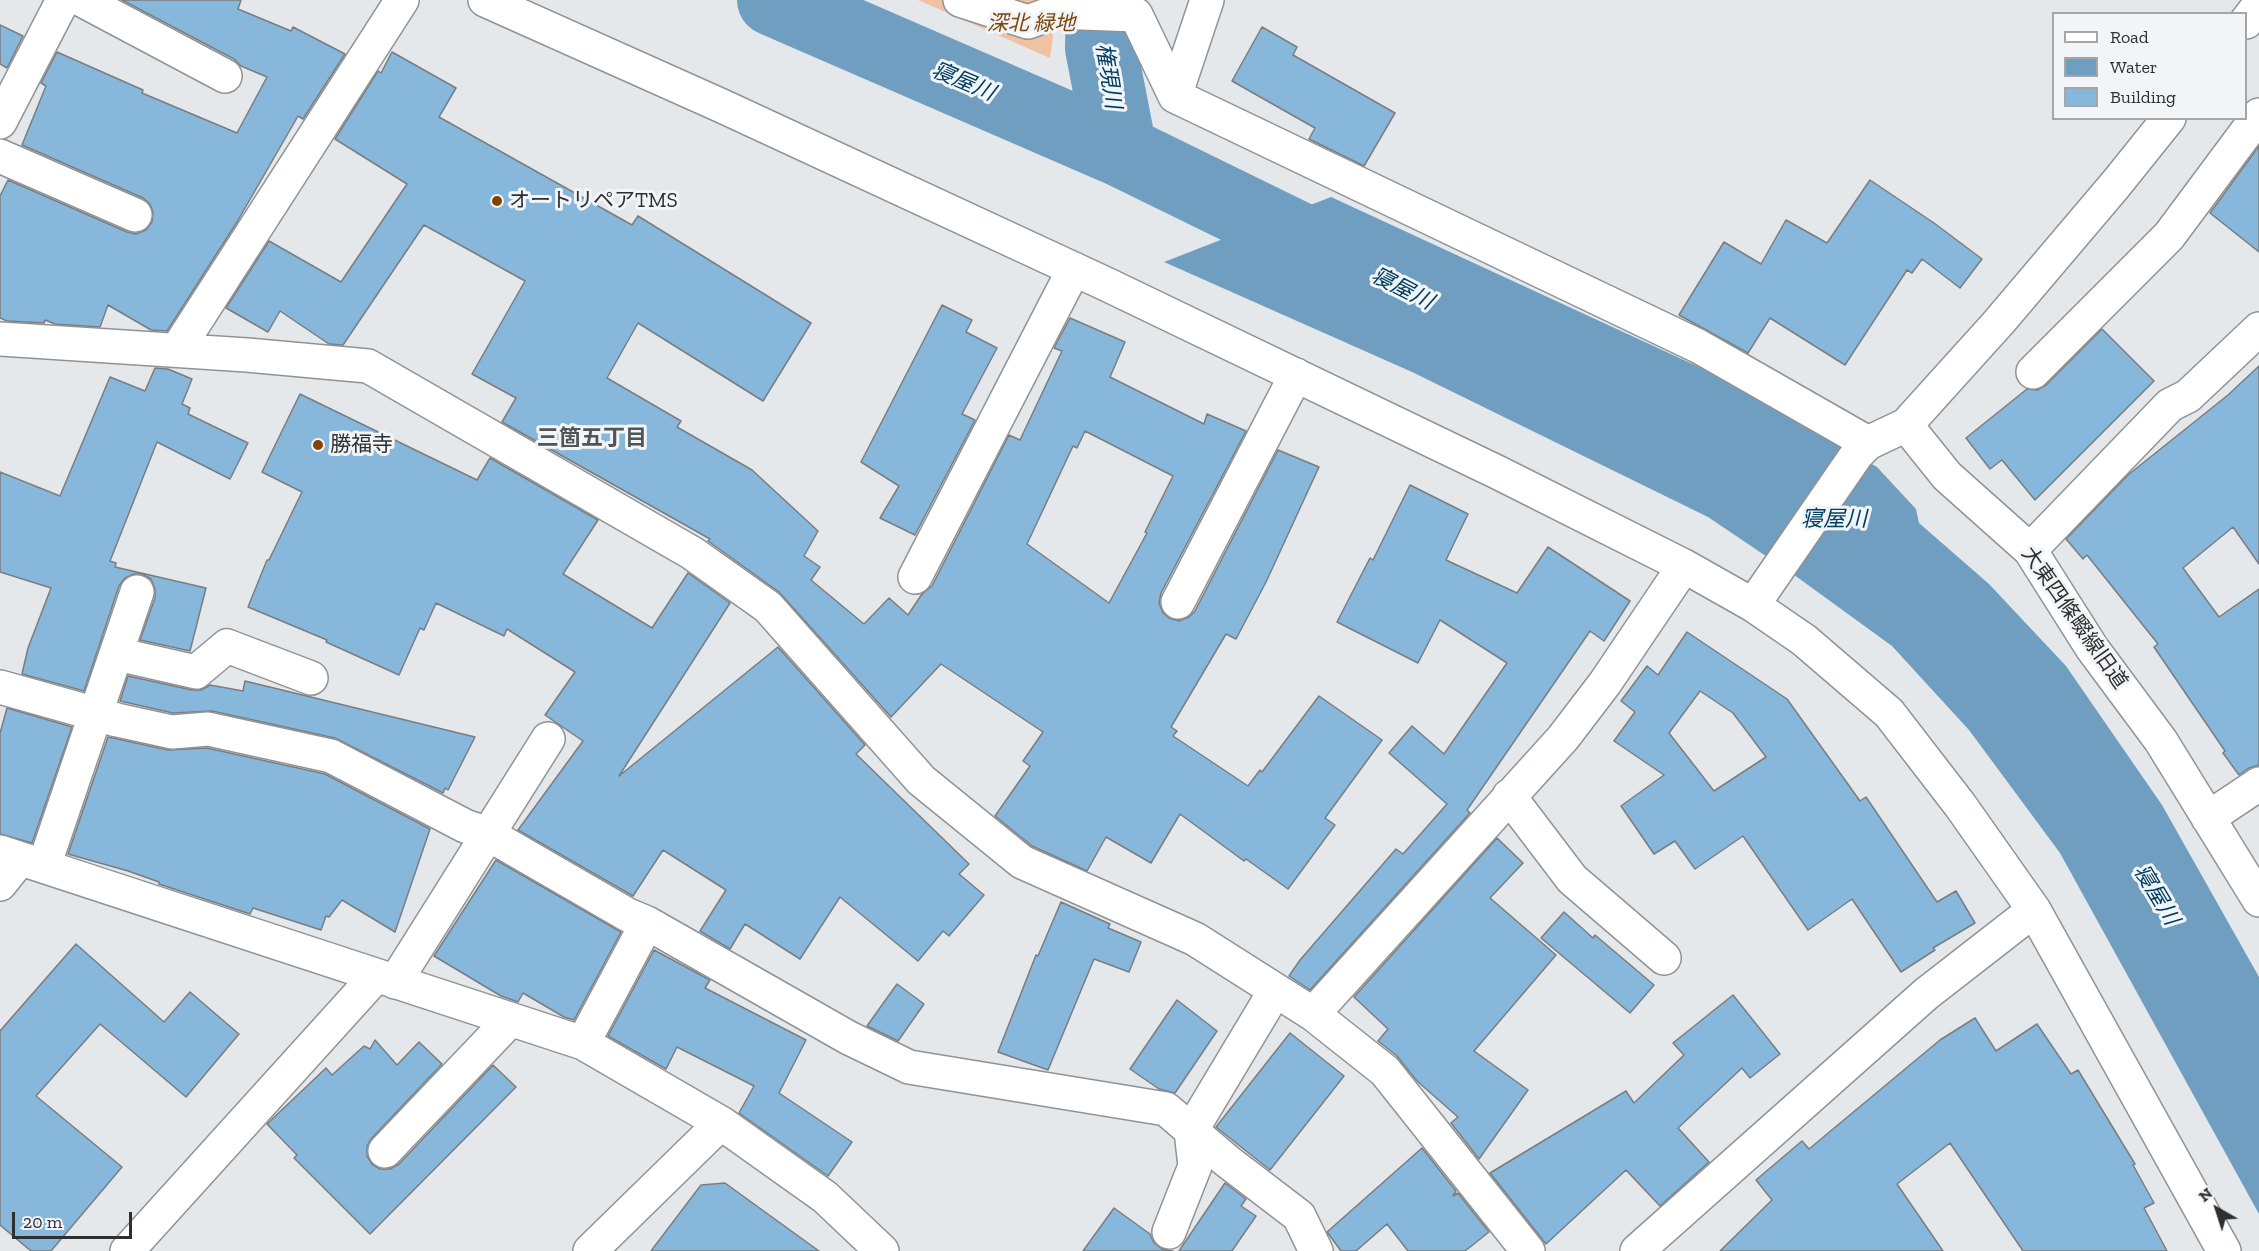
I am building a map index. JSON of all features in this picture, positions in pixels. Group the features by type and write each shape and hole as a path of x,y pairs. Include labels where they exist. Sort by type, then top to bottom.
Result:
{"street":[{"path":"0,122 63,0"},
{"path":"82,0 225,76"},
{"path":"177,350 402,0"},
{"path":"485,0 722,106 1074,269 1499,473 1684,566 1753,605 1804,640 1889,713 1960,805 2034,910 2224,1251"},
{"path":"960,0 1039,11 1136,15 1175,96 1698,346 1862,449"},
{"path":"1175,96 1207,0"},
{"path":"2247,21 2259,5"},
{"path":"2032,372 2169,236 2259,115"},
{"path":"1753,605 1862,449 1906,425 1999,322 2167,120"},
{"path":"0,156 135,215"},
{"path":"915,577 1074,269"},
{"path":"2030,550 2170,405 2188,396 2259,329"},
{"path":"2,344 177,350 368,366 692,553 768,607 921,780 1022,862 1195,939 1313,1014 1385,1071 1528,1251"},
{"path":"1178,602 1296,375"},
{"name":"大東四條畷線旧道","path":"1906,425 1947,477 2030,550 2092,648 2161,741 2259,900"},
{"path":"1313,1014 1563,738 1605,683 1684,566"},
{"path":"0,884 21,859 96,714 137,592"},
{"path":"117,654 196,672 227,646 311,678"},
{"path":"0,687 96,714 172,732 208,729 331,756 465,826 488,834 849,1038 909,1067 1166,1109 1299,1216 1316,1251"},
{"path":"127,1251 385,979 488,834 548,740"},
{"path":"2208,819 2259,784"},
{"path":"1509,796 1572,879 1664,958"},
{"path":"21,859 583,1043 721,1123 825,1197 882,1251"},
{"path":"1652,1246 1926,994 2034,910"},
{"path":"583,1043 647,923"},
{"path":"1169,1232 1195,1166 1191,1131 1275,991"},
{"path":"385,1151 510,1020"},
{"path":"590,1251 721,1123"}],"green space":[{"name":"深北 緑地","path":"918,0 1058,0 1050,58"}],"water":[{"name":"寝屋川","path":"1331,197 1712,373 1877,467 1916,509 1919,523 1989,584 2066,666 2162,805 2259,977 2259,1214 2060,853 1969,730 1892,646 1797,577 1708,517 1412,372 1164,262"}],"building":[{"path":"122,0 241,0 238,9 291,31 293,27 345,54 303,119 298,116 237,222 167,331 151,330 108,305 100,327 55,324 45,320 44,323 7,321 0,318 0,196 8,180 127,232 136,234 146,230 152,222 153,212 150,204 143,198 22,145 46,86 41,83 57,52 143,90 142,93 237,133 267,77 241,66 234,59"},
{"path":"0,25 23,36 7,68 0,64"},
{"path":"1262,27 1297,47 1293,55 1395,113 1364,166 1309,139 1315,128 1232,81"},
{"path":"392,52 456,88 439,117 632,225 638,216 811,323 763,401 638,323 607,378 681,421 677,427 752,470 818,531 804,556 820,567 811,580 864,624 889,598 908,615 922,594 932,586 1009,435 1020,440 1062,351 1054,348 1070,318 1125,342 1110,377 1204,424 1207,414 1246,431 1161,593 1159,603 1163,613 1169,618 1179,621 1189,617 1195,611 1278,450 1319,467 1266,582 1236,639 1226,634 1171,727 1177,731 1173,736 1248,786 1260,770 1262,772 1319,696 1382,740 1325,818 1335,825 1288,889 1246,859 1244,861 1180,814 1151,863 1106,837 1087,871 1032,846 995,816 1030,766 1023,761 1043,732 941,664 891,717 779,592 708,541 710,539 502,422 516,398 472,374 525,281 424,225 343,345 329,344 280,311 268,332 226,308 269,241 341,282 407,184 335,139 378,71 381,73","holes":["1085,431 1173,476 1145,532 1147,533 1109,603 1027,544 1073,446 1077,448"]},
{"path":"2259,146 2259,252 2210,213"},
{"path":"1870,180 1982,259 1960,288 1922,259 1912,273 1907,270 1845,365 1770,318 1748,353 1679,315 1724,242 1761,264 1786,220 1827,243"},
{"path":"942,305 972,320 966,332 997,348 962,414 975,420 915,535 880,518 899,486 861,462"},
{"path":"2102,329 2154,381 2035,500 2002,460 1990,469 1966,438 2027,389 2037,390 2046,385"},
{"path":"2259,366 2259,564 2233,527 2183,568 2219,617 2259,589 2259,765 2239,775 2154,647 2158,644 2087,555 2083,559 2066,539 2128,475 2228,395"},
{"path":"155,368 168,369 192,379 182,404 190,408 188,414 248,443 230,479 157,442 110,561 116,563 115,567 206,588 190,651 140,640 155,598 155,589 151,579 142,574 134,574 125,578 119,586 84,691 22,674 28,648 51,588 0,572 0,472 60,496 110,377 145,391"},
{"path":"300,394 477,480 490,458 598,520 563,574 652,628 688,573 730,603 619,776 778,647 865,745 856,754 969,864 959,874 984,895 949,936 943,931 918,961 840,897 800,959 745,924 730,949 700,931 726,890 663,850 633,896 518,830 583,741 545,715 575,672 507,629 504,636 436,603 424,630 420,628 399,675 326,642 327,640 248,607 267,560 302,492 262,472"},
{"path":"1410,485 1468,514 1446,560 1517,593 1548,547 1630,601 1604,641 1590,631 1467,810 1470,813 1310,990 1289,976 1300,960 1396,849 1403,854 1447,804 1389,753 1412,726 1444,754 1507,663 1440,620 1418,663 1337,622 1370,558 1373,560"},
{"path":"1687,632 1787,699 1860,801 1866,797 1937,902 1956,891 1975,923 1933,948 1935,950 1901,972 1852,899 1808,930 1743,836 1695,869 1675,841 1654,854 1621,806 1664,775 1614,741 1635,712 1621,701 1647,666 1658,675","holes":["1700,691 1733,713 1766,757 1714,791 1669,733"]},
{"path":"128,676 192,690 201,690 210,685 243,691 245,681 475,737 448,790 445,788 443,793 335,738 212,711 173,713 120,701"},
{"path":"7,708 72,727 32,843 0,834 0,733"},
{"path":"108,737 168,750 207,748 325,774 430,829 395,932 342,900 329,917 326,916 321,930 253,908 250,914 159,884 159,882 128,871 68,854"},
{"path":"1497,838 1523,863 1490,898 1556,955 1474,1051 1528,1090 1479,1159 1451,1123 1458,1117 1417,1081 1397,1056 1378,1041 1388,1029 1354,997"},
{"path":"496,860 621,932 574,1020 564,1017 523,993 518,1002 501,996 434,956"},
{"path":"1061,902 1110,924 1108,928 1141,942 1129,972 1094,959 1048,1070 998,1052 1036,955 1038,956"},
{"path":"1564,912 1593,938 1595,935 1654,985 1630,1013 1541,938"},
{"path":"76,944 164,1022 190,992 239,1034 186,1097 100,1024 36,1096 122,1167 51,1251 31,1251 0,1225 0,1031"},
{"path":"654,950 710,980 705,988 806,1040 779,1093 852,1142 828,1176 739,1113 754,1086 677,1047 666,1069 608,1036"},
{"path":"897,984 924,1004 898,1041 867,1026"},
{"path":"1733,995 1780,1054 1750,1078 1742,1068 1678,1128 1709,1162 1660,1206 1626,1170 1546,1244 1490,1173 1626,1091 1634,1103 1684,1055 1673,1043"},
{"path":"1177,1000 1217,1031 1175,1093 1159,1089 1130,1069"},
{"path":"1975,1018 1996,1051 2037,1024 2071,1074 2078,1070 2135,1164 2133,1165 2154,1203 2144,1208 2167,1251 2023,1251 1950,1143 1897,1184 1943,1251 1720,1251 1772,1200 1756,1180 1802,1141 1809,1149 1940,1040"},
{"path":"1290,1033 1344,1076 1270,1170 1216,1127"},
{"path":"375,1040 397,1065 419,1042 442,1064 371,1139 367,1146 367,1156 372,1164 380,1169 390,1169 399,1164 493,1065 516,1087 370,1234 294,1158 297,1155 267,1124 326,1068 332,1075 364,1046 370,1049"},
{"path":"1422,1148 1456,1191 1453,1196 1458,1193 1489,1232 1465,1251 1408,1251 1387,1224 1356,1251 1341,1251 1327,1232"},
{"path":"725,1183 819,1251 651,1251 701,1185"},
{"path":"1225,1183 1246,1199 1241,1206 1256,1216 1232,1251 1179,1251"},
{"path":"1114,1208 1150,1234 1154,1243 1162,1249 1173,1251 1083,1251"}],"waterway":[{"name":"寝屋川","path":"773,0 1121,151 1356,266"},
{"name":"権現川","path":"1102,0 1101,48 1121,151"}],"place":[{"name":"オートリペアTMS","path":"497,201"},
{"name":"勝福寺","path":"318,445"}],"district":[{"name":"三箇五丁目","path":"592,439"}]}
